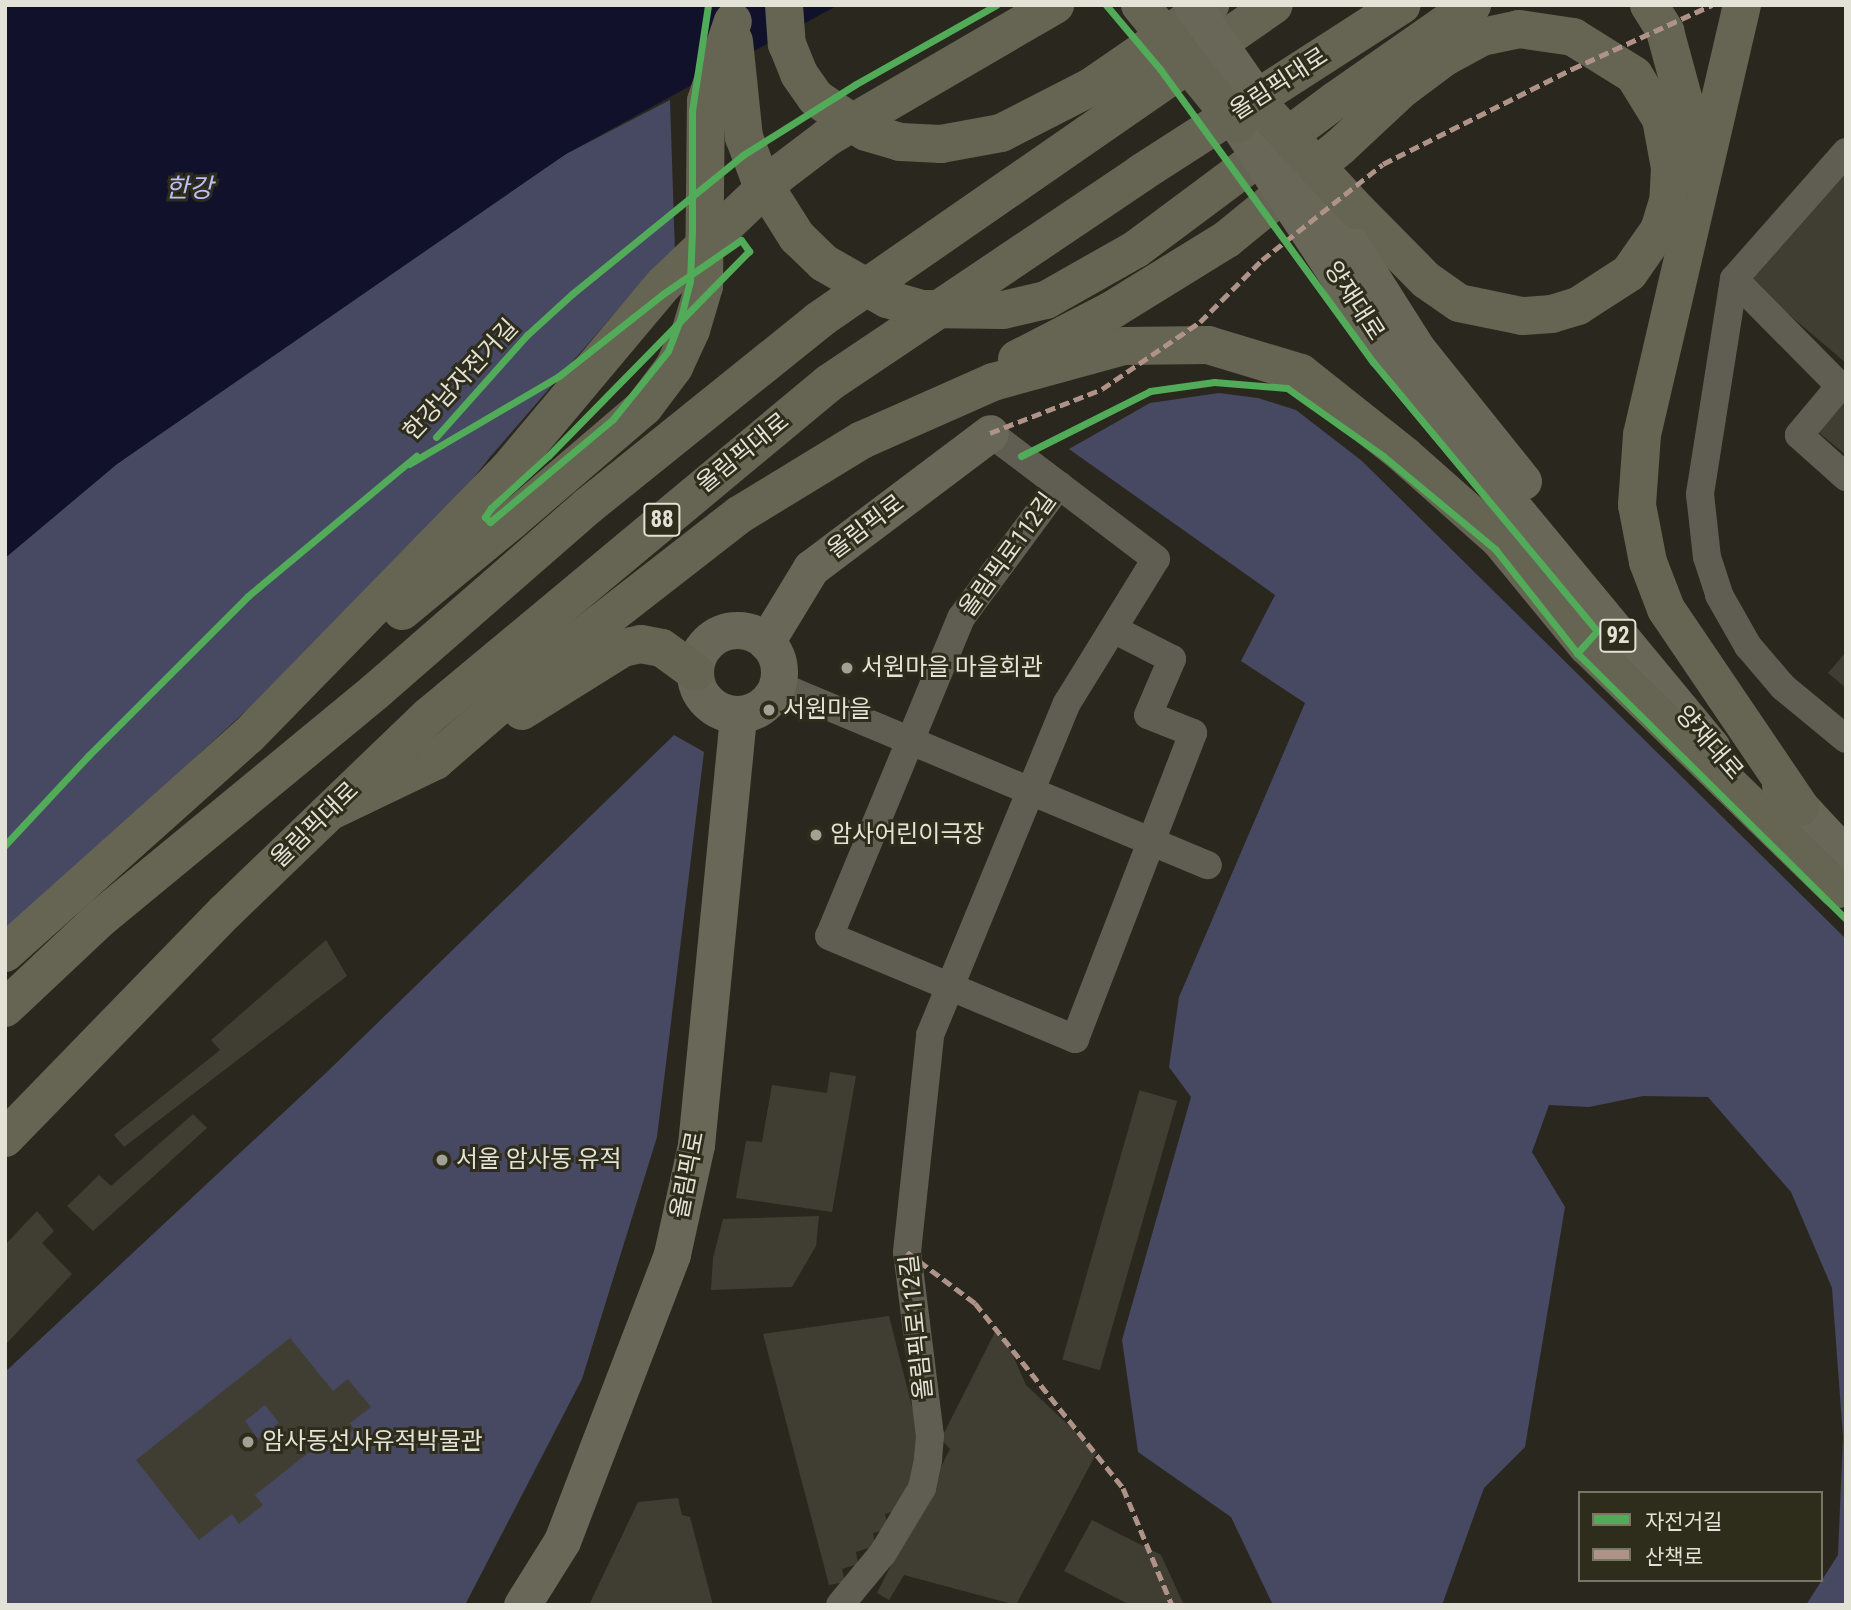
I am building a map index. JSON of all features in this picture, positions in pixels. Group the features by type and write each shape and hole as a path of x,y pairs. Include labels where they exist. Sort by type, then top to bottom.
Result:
{"highway":[{"path":"783,5 787,44 799,74 816,98 866,131 900,142 941,144 1001,134 1091,87 1210,5"},
{"path":"248,736 507,471 664,284 778,175 828,137 1055,5"},
{"path":"932,407 1112,310 1227,239 1445,57 1482,37 1518,29 1573,37 1634,75 1661,119 1670,168 1668,201 1659,230 1629,273 1578,306 1552,314 1522,316 1459,303 1426,280 1253,119 1140,5"},
{"name":"88","path":"5,1008 102,917 376,691 588,506 819,320 1274,5"},
{"name":"올림픽대로","path":"5,1138 225,912 430,715 829,383 1141,173 1402,5"},
{"path":"736,13 744,137 775,207 824,263 887,299 923,309 1003,310 1046,300 1136,249 1336,100 1472,5"},
{"path":"1649,5 1665,31 1684,101 1690,229"},
{"path":"1742,5 1642,435 1637,505 1642,538 1666,609 1800,807"},
{"path":"5,953 248,736 511,521 644,407 674,367 691,330 704,286 706,102 736,13"},
{"path":"435,761 545,666 739,516 862,440 993,382 1124,346 1208,345 1301,373 1499,539 1587,646 1843,880"},
{"path":"329,812 487,733 623,648 662,648 684,660 695,672"}],"main road":[{"name":"양재대로","path":"1160,5 1253,119"},
{"name":"양재대로","path":"1192,5 1253,119 1408,359 1672,701 1843,880"},
{"name":"양재대로","path":"1408,359 1800,807 1843,880"},
{"name":"올림픽로","path":"766,642 811,568 990,433"},
{"path":"725,632 752,634 766,642 777,662 777,685 762,706 738,714 713,707 697,685 695,672 703,648 725,632"},
{"name":"올림픽로","path":"522,1605 562,1541 672,1254 696,1145 738,714"}],"street":[{"path":"1846,152 1734,279 1700,494 1707,557 1719,595 1748,646 1783,687 1846,739"},
{"path":"1734,279 1843,382 1799,435 1846,477"},
{"name":"올림픽로112길","path":"841,1605 883,1553 915,1499 928,1459 930,1436 907,1252 930,1035 1067,702 1156,559 990,433"},
{"name":"올림픽로112길","path":"1059,485 961,618 829,936 1075,1039 1193,733 1148,715 1172,659 1113,629"},
{"path":"777,685 1208,865"}],"shaded area":[{"path":"670,100 675,252 632,293 490,457 406,563 198,755 5,946 5,558 117,464 370,286 566,154"},
{"path":"1219,393 1258,398 1296,410 1362,461 1846,939 1846,1605 1806,1605 1838,1555 1843,1437 1832,1288 1791,1192 1708,1097 1643,1096 1589,1107 1549,1105 1532,1152 1565,1207 1525,1447 1484,1488 1442,1605 1273,1605 1231,1517 1138,1452 1122,1340 1191,1097 1169,1067 1179,997 1305,703 1241,661 1275,595 1069,449 1150,403"},
{"name":"서울 암사동 유적","path":"674,735 704,752 657,1137 582,1379 465,1605 5,1605 5,1372 328,1071"}],"water":[{"name":"한강","path":"5,5 838,5 566,154 117,464 5,558"}],"building":[{"path":"1846,164 1846,363 1747,279"},
{"path":"1846,399 1846,455 1818,432"},
{"path":"1846,652 1846,688 1828,673"},
{"path":"326,940 347,976 124,1147 114,1135 220,1050 211,1040"},
{"path":"830,1072 856,1076 832,1212 736,1198 746,1141 762,1142 772,1085 827,1093"},
{"path":"1140,1090 1177,1101 1100,1370 1062,1359"},
{"path":"193,1114 207,1128 93,1231 67,1206 99,1175 111,1186"},
{"path":"37,1211 54,1231 42,1243 72,1274 5,1345 5,1245"},
{"path":"819,1216 816,1246 792,1287 711,1290 713,1258 723,1219"},
{"path":"889,1316 923,1450 902,1509 885,1514 888,1529 873,1533 875,1546 856,1552 858,1564 842,1569 845,1582 829,1585 763,1334"},
{"path":"995,1332 1005,1338 1026,1385 1097,1452 1016,1605 904,1575 889,1600 877,1593 950,1449 941,1439"},
{"name":"암사동선사유적박물관","path":"290,1338 333,1391 348,1379 371,1407 350,1423 354,1429 323,1453 317,1446 255,1495 263,1505 239,1524 232,1514 199,1540 136,1460","holes":["265,1405 279,1423 258,1439 245,1421"]},
{"path":"678,1498 682,1515 690,1517 713,1605 589,1605 638,1502"},
{"path":"1092,1520 1161,1555 1184,1605 1130,1605 1064,1571"}],"marked path":[{"path":"990,433 1102,389 1200,322 1262,260 1383,164 1572,69 1712,5"},
{"path":"907,1252 975,1303 1123,1488 1172,1605"}],"cycle path":[{"name":"한강남자전거길","path":"409,464 559,376 663,294 741,240 749,251 548,456 491,508 485,517 490,522 613,419 668,351 681,317 690,281 692,232 692,111 708,5"},
{"name":"한강남자전거길","path":"436,437 527,335 572,294 743,155 856,84 996,5"},
{"path":"1106,5 1160,69 1373,362 1597,631 1577,653"},
{"path":"1021,456 1150,391 1214,382 1287,388 1383,456 1495,549 1577,653 1846,919"},
{"name":"한강남자전거길","path":"5,845 88,756 248,596 416,456"}],"place":[{"name":"서원마을 마을회관","path":"847,668"},
{"name":"서원마을","path":"769,710"},
{"name":"암사어린이극장","path":"816,835"},
{"name":"서울 암사동 유적","path":"442,1160"},
{"name":"암사동선사유적박물관","path":"248,1442"}]}
